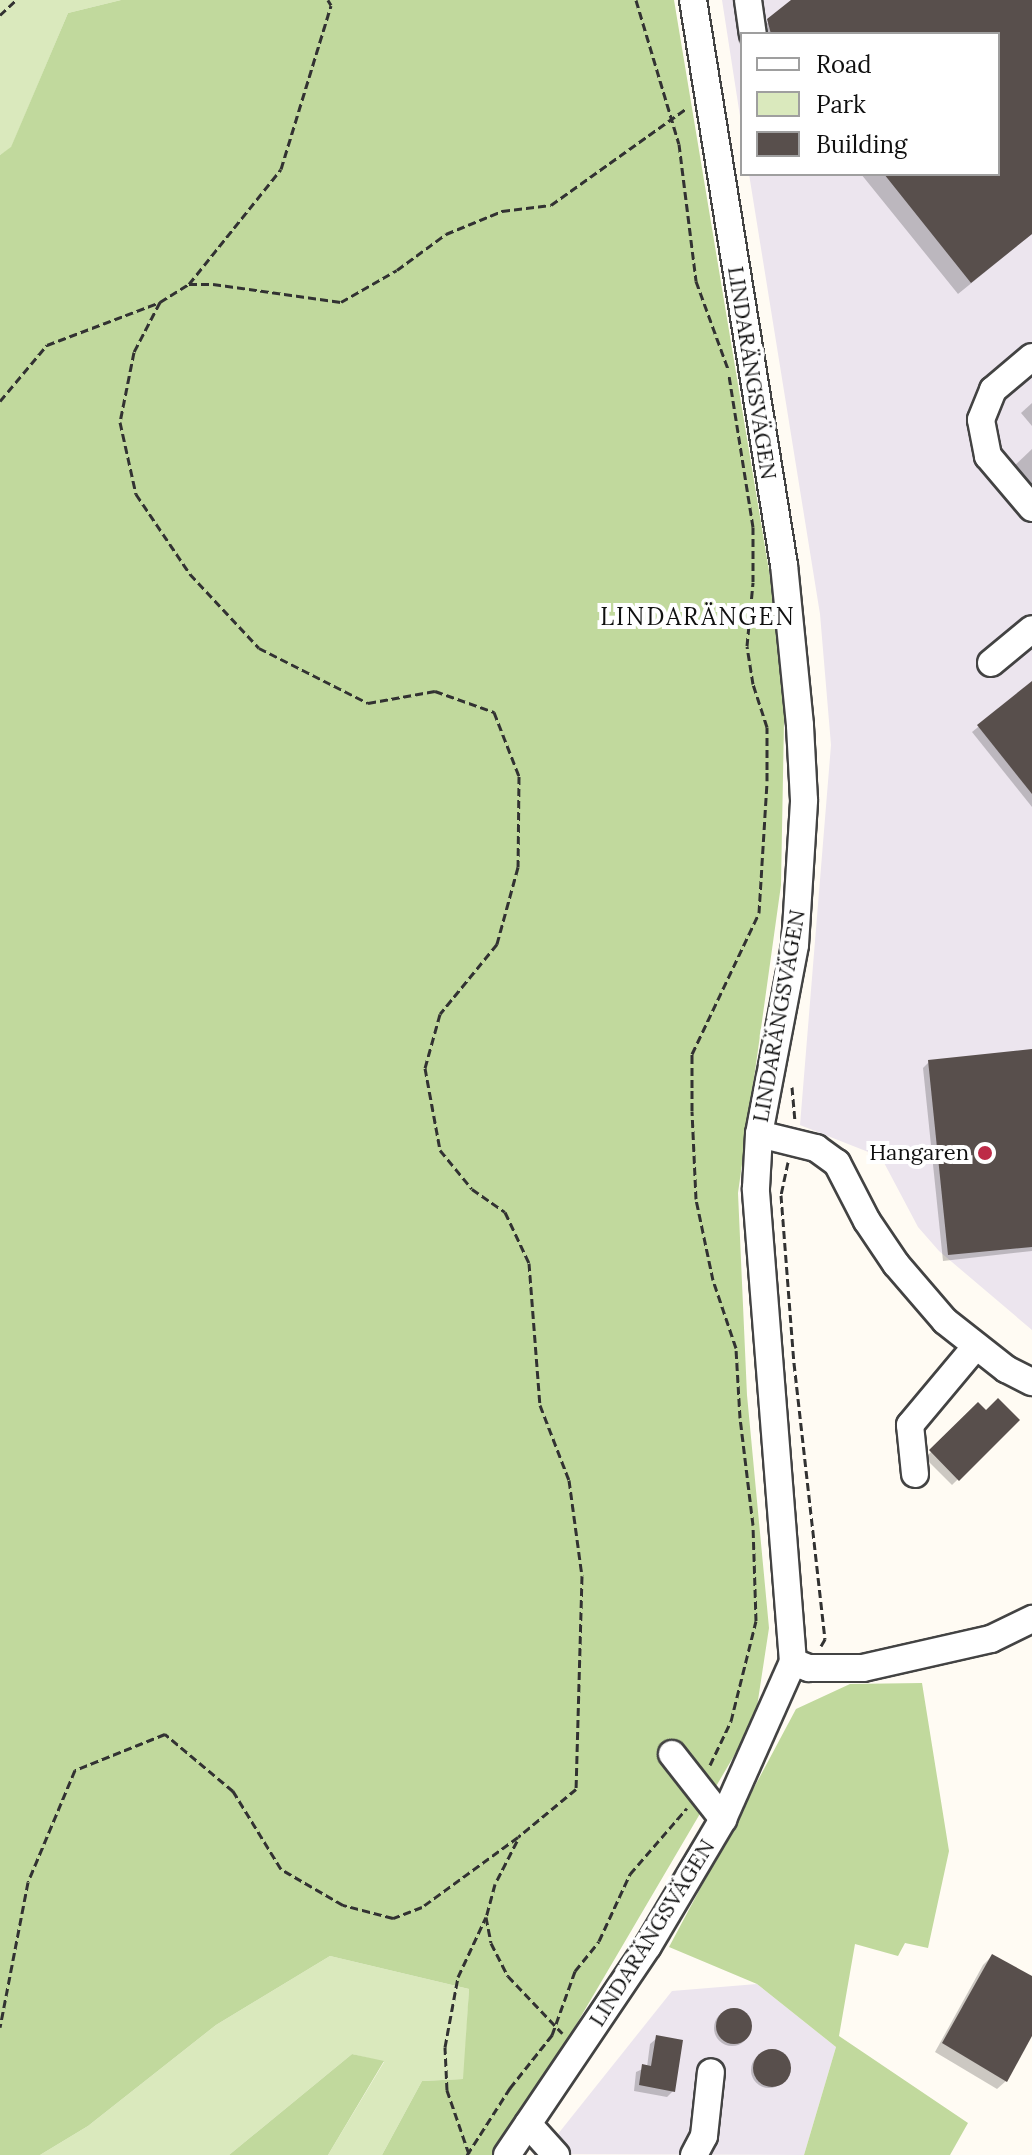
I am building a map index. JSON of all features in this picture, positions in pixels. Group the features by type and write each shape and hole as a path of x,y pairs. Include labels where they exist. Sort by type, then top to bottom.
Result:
{"street":[{"name":"LINDARÄNGSVÄGEN","path":"507,2155 648,1946 723,1819 801,1665 756,1188 759,1134 795,945 804,800 800,725 784,565 693,0"},
{"path":"748,0 753,32"},
{"path":"1032,357 993,390 981,420 988,456 1032,508"},
{"path":"991,663 1032,629"},
{"path":"759,1134 816,1148 837,1163 867,1221 896,1264 945,1321 1006,1369 1032,1382"},
{"path":"915,1474 910,1425 976,1346"},
{"path":"801,1665 863,1668 991,1639 1032,1619"},
{"path":"672,1754 723,1819"},
{"path":"694,2155 704,2136 711,2072"},
{"path":"528,2124 556,2155"}],"path":[{"path":"0,15 16,0"},
{"path":"0,401 47,345 160,302 189,284 281,169 331,5 328,0"},
{"path":"468,2154 510,2088 556,2027 575,1971 599,1941 630,1874 681,1819 699,1787 731,1721 756,1621 753,1525 740,1418 736,1348 713,1280 696,1199 692,1054 759,913 767,727 753,684 747,646 753,527 728,368 696,281 679,144 636,0"},
{"path":"189,284 213,284 341,302 397,270 446,234 502,211 551,205 670,118 708,96"},
{"path":"0,2027 28,1882 75,1770 165,1734 233,1791 281,1869 343,1905 393,1918 422,1907 518,1837 576,1789 582,1576 569,1480 540,1405 529,1263 505,1212 472,1189 440,1150 425,1068 440,1014 497,944 518,867 519,776 494,712 435,691 368,703 259,648 190,574 136,494 120,422 134,352 160,302"},
{"name":"LINDARÄNGSVÄGEN","path":"791,1140 781,1195 794,1363 825,1639 801,1665"},
{"path":"468,2154 447,2090 445,2047 458,1977 486,1917 495,1884 518,1837"},
{"path":"486,1917 491,1943 508,1976 578,2050"}],"shaded area":[{"path":"722,0 1032,0 1032,1330 939,1251 918,1227 881,1157 800,1125 831,745 820,614 749,176 1000,176 1000,32 740,32 740,116"},
{"path":"757,1984 836,2047 804,2155 542,2154 672,1991"}],"green space":[{"path":"0,0 121,0 68,13 11,148 0,155"},
{"path":"121,0 674,0 785,667 781,885 738,1193 747,1395 769,1628 755,1720 536,2093 493,2155 382,2155 422,2081 463,2079 469,1989 330,1956 216,2025 88,2126 40,2155 0,2155 0,155 11,147 68,13"},
{"path":"922,1683 949,1851 928,1948 905,1943 898,1956 855,1944 839,2036 968,2123 950,2155 804,2155 836,2047 757,1984 669,1947 796,1709 850,1684"},
{"path":"330,1956 469,1989 464,2079 422,2081 382,2155 328,2155 384,2062 352,2054 229,2155 40,2155 88,2126 216,2025"},
{"path":"352,2054 384,2061 328,2155 229,2155"}],"building":[{"path":"791,0 1032,0 1032,234 971,283 886,176 1000,176 1000,32 770,32 767,19"},
{"path":"1032,681 1032,794 977,725"},
{"name":"Hangaren","path":"1032,1049 1032,1247 948,1255 928,1060"},
{"path":"998,1398 1020,1420 959,1481 929,1450 978,1402 986,1410"},
{"path":"992,1954 1032,1976 1032,2036 1007,2082 942,2043"},
{"path":"734,2008 747,2013 752,2026 747,2039 734,2044 721,2039 716,2026 721,2013"},
{"path":"656,2035 683,2040 675,2092 639,2085 642,2064 651,2066"},
{"path":"772,2049 785,2055 791,2068 785,2081 772,2087 759,2081 753,2068 759,2055"}],"place":[{"name":"Hangaren","path":"985,1153"}],"district":[{"name":"LINDARÄNGEN","path":"698,617"}]}
